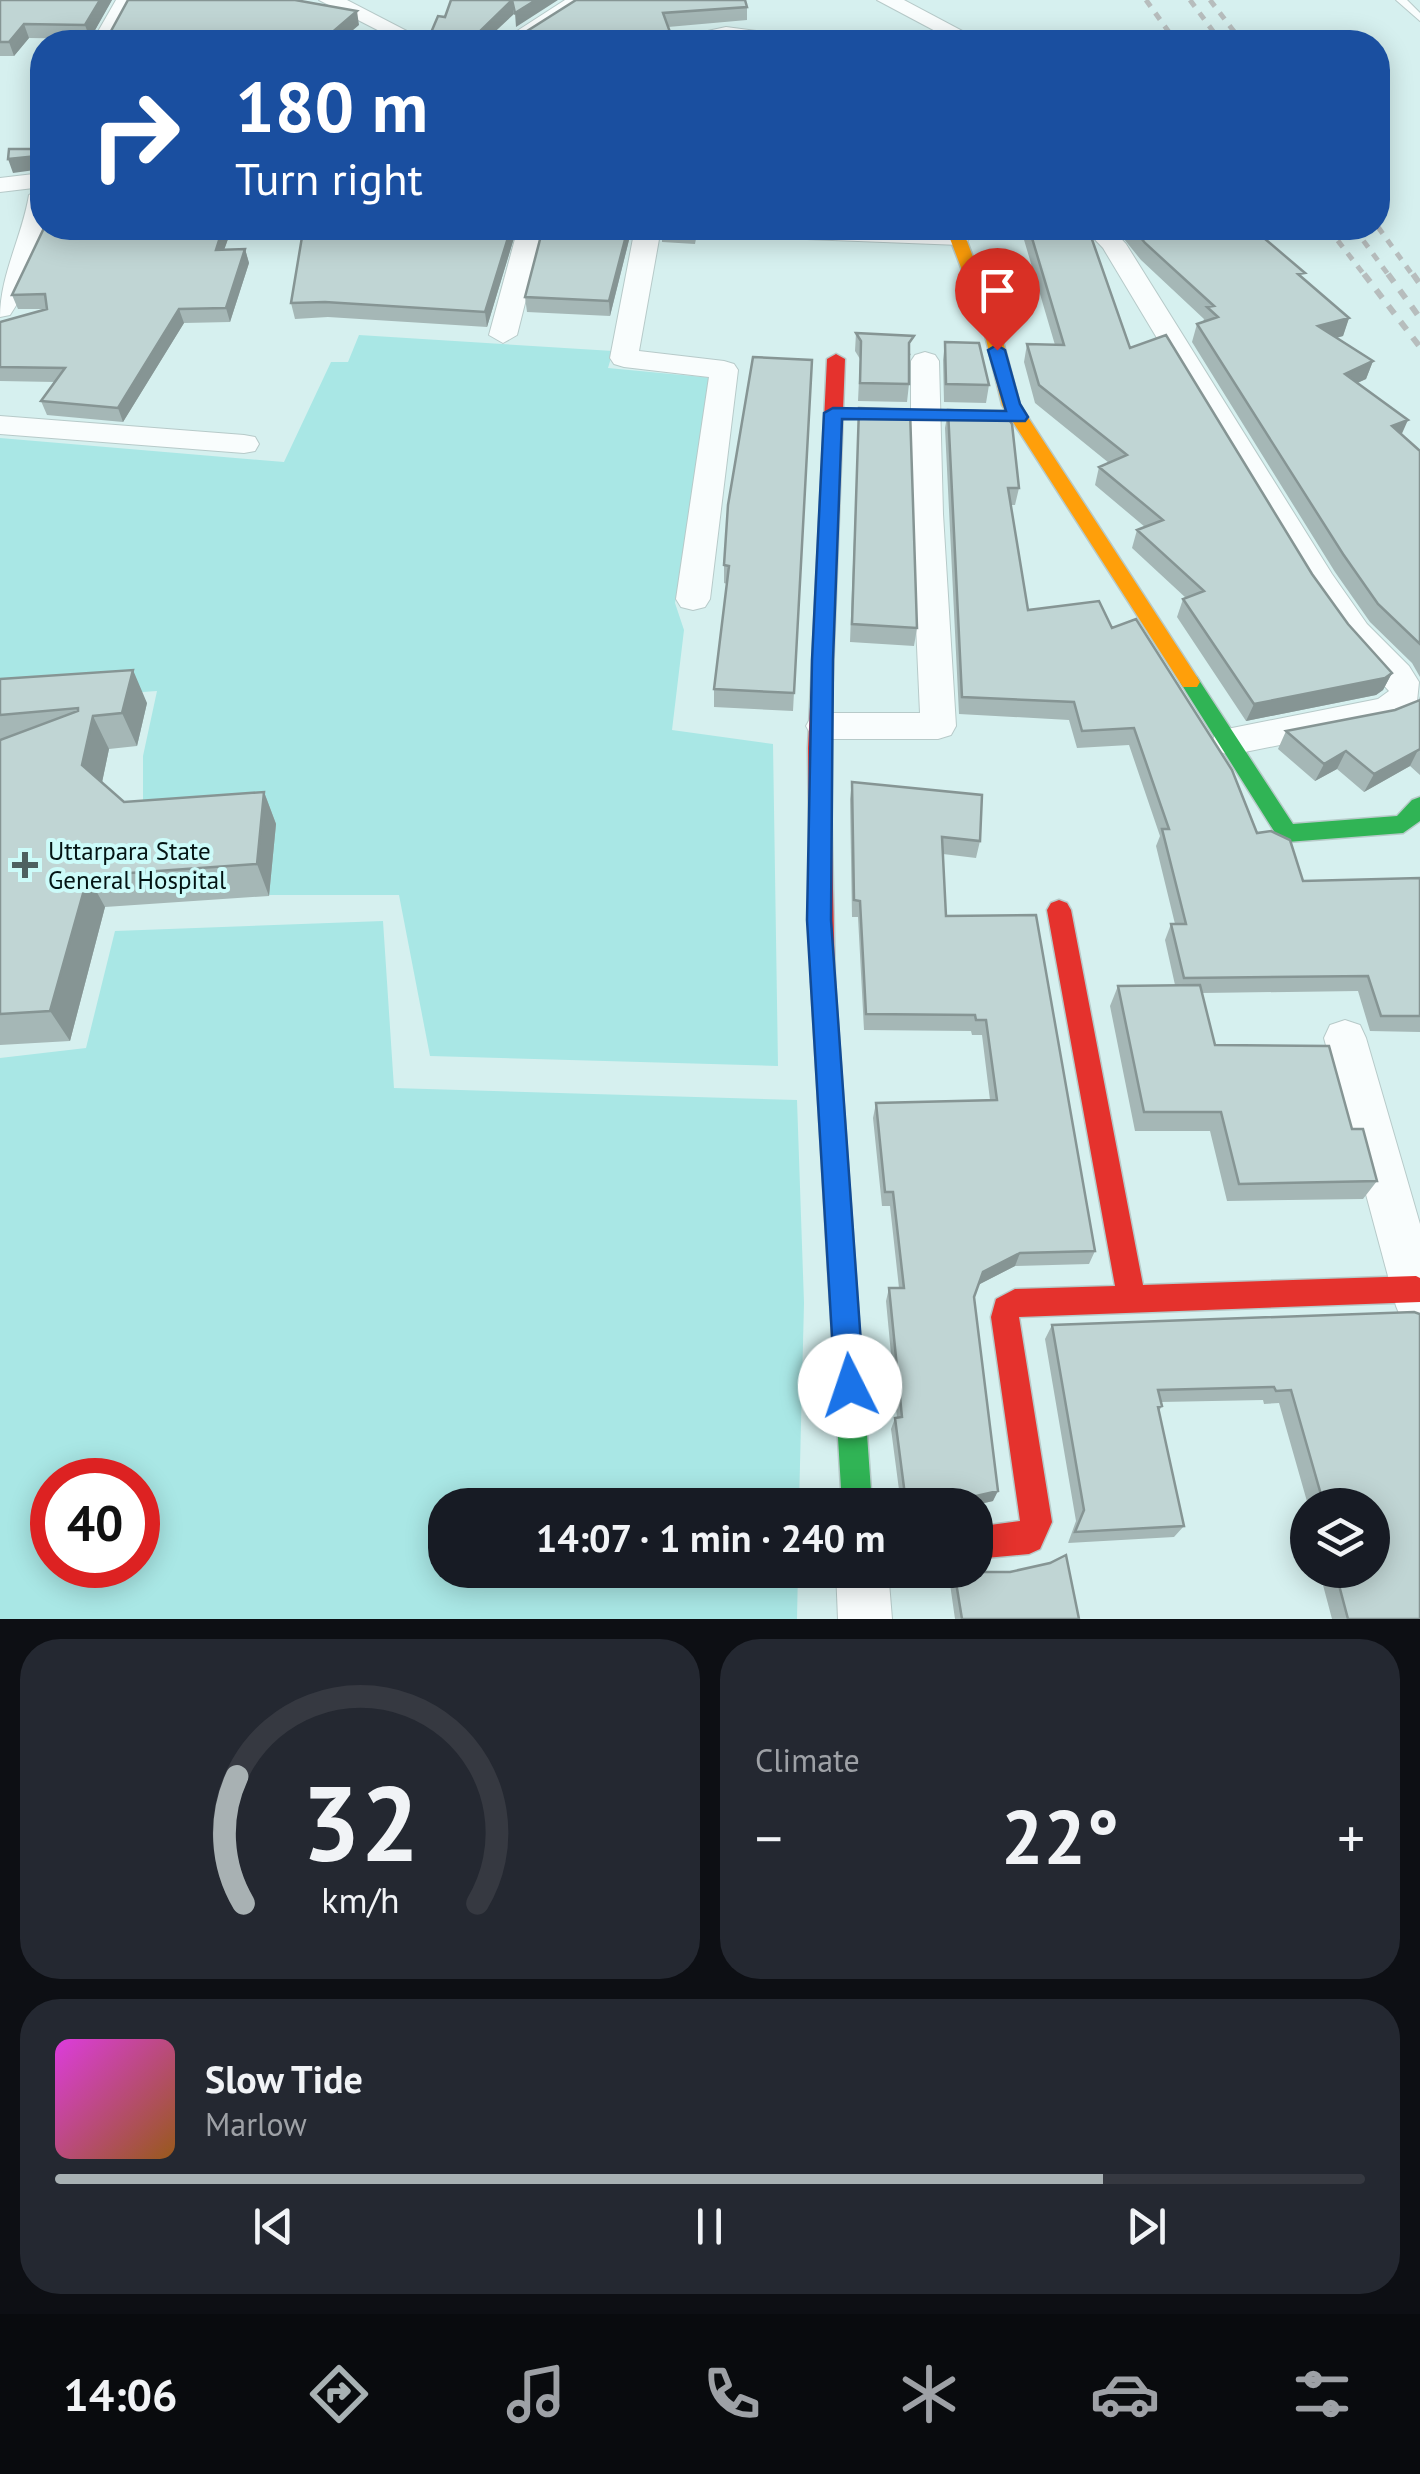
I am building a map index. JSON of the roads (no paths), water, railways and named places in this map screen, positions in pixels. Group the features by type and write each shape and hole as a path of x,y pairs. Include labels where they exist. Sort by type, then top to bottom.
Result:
{"street":[{"path":"110,30 127,0"},
{"path":"330,0 364,24 382,30"},
{"path":"531,30 580,0"},
{"path":"888,0 948,30"},
{"path":"0,185 30,181"},
{"path":"0,309 16,283 31,240"},
{"path":"503,335 528,240"},
{"path":"646,240 624,358 724,370 693,599"},
{"path":"960,240 990,324 1011,404 1287,833 1415,822"},
{"path":"1109,240 1320,582 1355,632 1397,674 1407,691 1404,702 1386,711 1230,741"},
{"path":"836,359 822,660 819,920 856,1488"},
{"path":"824,726 938,726 925,361"},
{"path":"833,413 1019,417"},
{"path":"0,424 244,444"},
{"path":"1058,910 1132,1301"},
{"path":"993,1541 1029,1538 1036,1522 1006,1310 1016,1303 1418,1298 1345,1038"},
{"path":"863,1588 865,1619"}],"lane":[{"path":"1402,0 1420,18"}],"railway":[{"path":"1146,0 1167,30"},
{"path":"1190,0 1212,30"},
{"path":"1210,0 1233,30"},
{"path":"1337,240 1366,277"},
{"path":"1363,240 1390,277"},
{"path":"1387,240 1414,277"},
{"path":"1364,274 1420,347"},
{"path":"1388,274 1420,318"},
{"path":"1413,274 1420,284"}],"place":[{"name":"Uttarpara State General Hospital","path":"25,865"}]}
